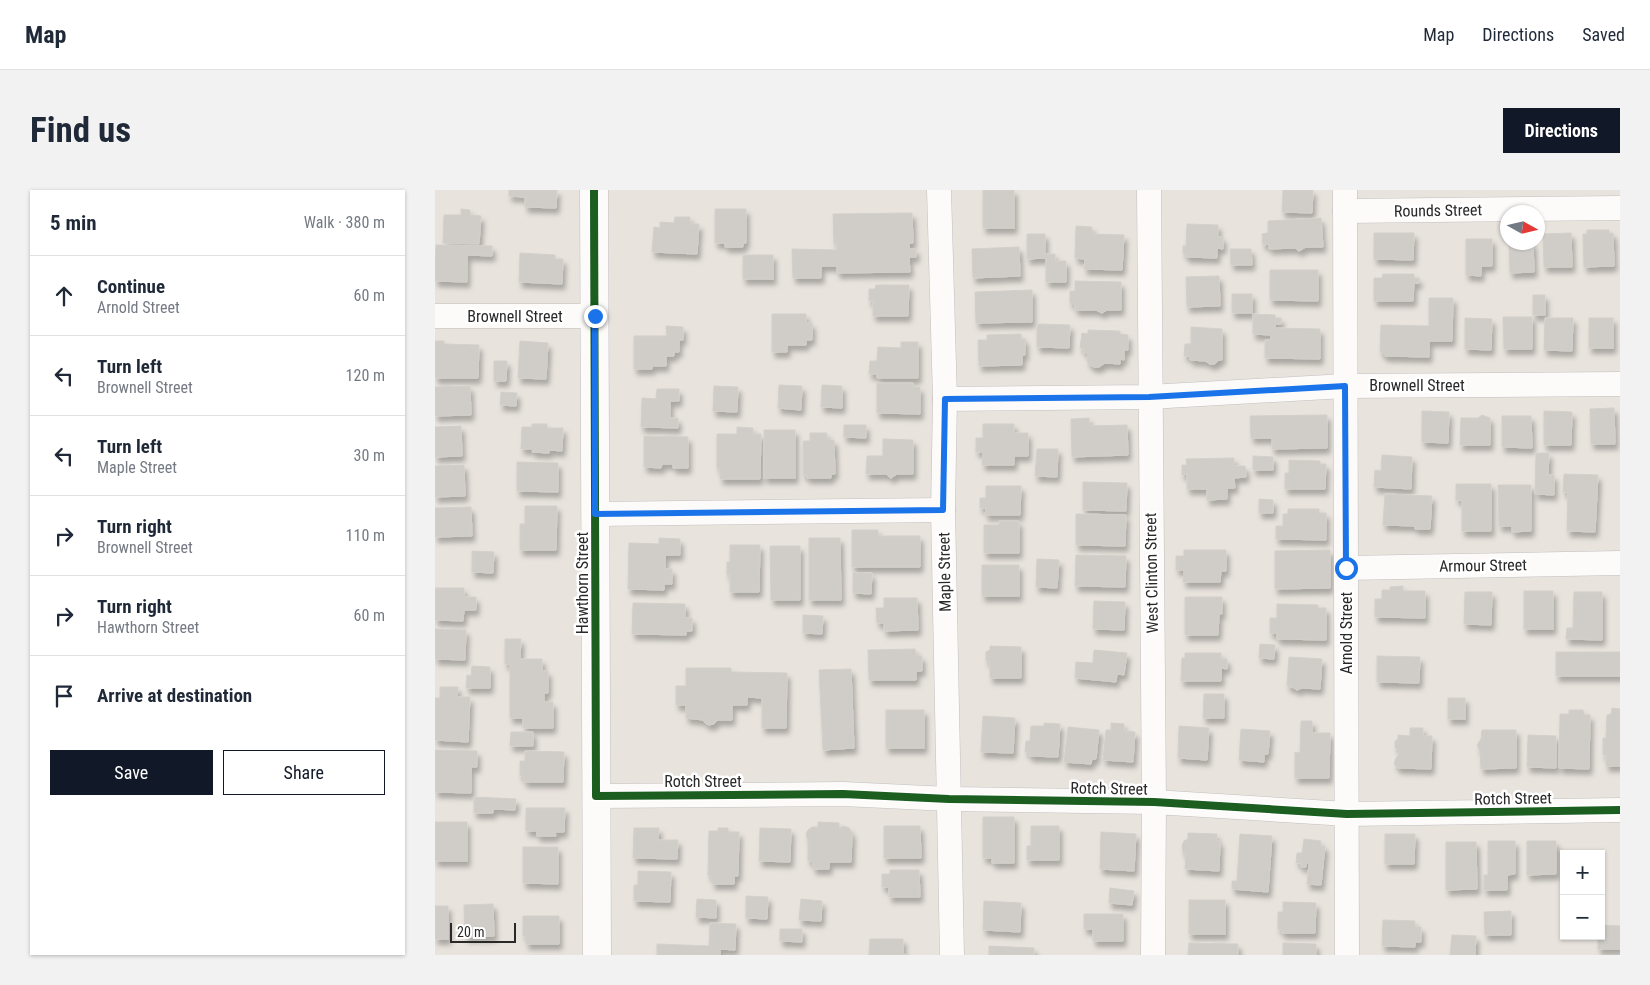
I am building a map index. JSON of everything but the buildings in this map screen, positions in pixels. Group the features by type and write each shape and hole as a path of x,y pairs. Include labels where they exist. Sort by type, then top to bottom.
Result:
{"main road":[{"name":"Hawthorn Street","path":"595,190 597,955"}],"street":[{"name":"Maple Street","path":"939,190 945,399 943,510 952,955"},
{"name":"West Clinton Street","path":"1149,190 1149,397 1154,802 1153,955"},
{"name":"Rounds Street","path":"1345,201 1620,208"},
{"name":"Arnold Street","path":"1345,201 1347,955"},
{"name":"Brownell Street","path":"435,316 595,316"},
{"name":"Brownell Street","path":"945,399 1149,397 1345,386 1620,384"},
{"path":"595,514 943,510"},
{"name":"Armour Street","path":"1346,568 1620,563"},
{"name":"Rotch Street","path":"596,796 843,794 1154,802 1347,814 1620,810"}],"cycle path":[{"path":"594,190 596,796 843,794 949,799 1154,802 1347,814 1620,810"}],"route":[{"path":"595,316 595,514 943,510 945,399 1149,397 1345,386 1346,568"}]}
